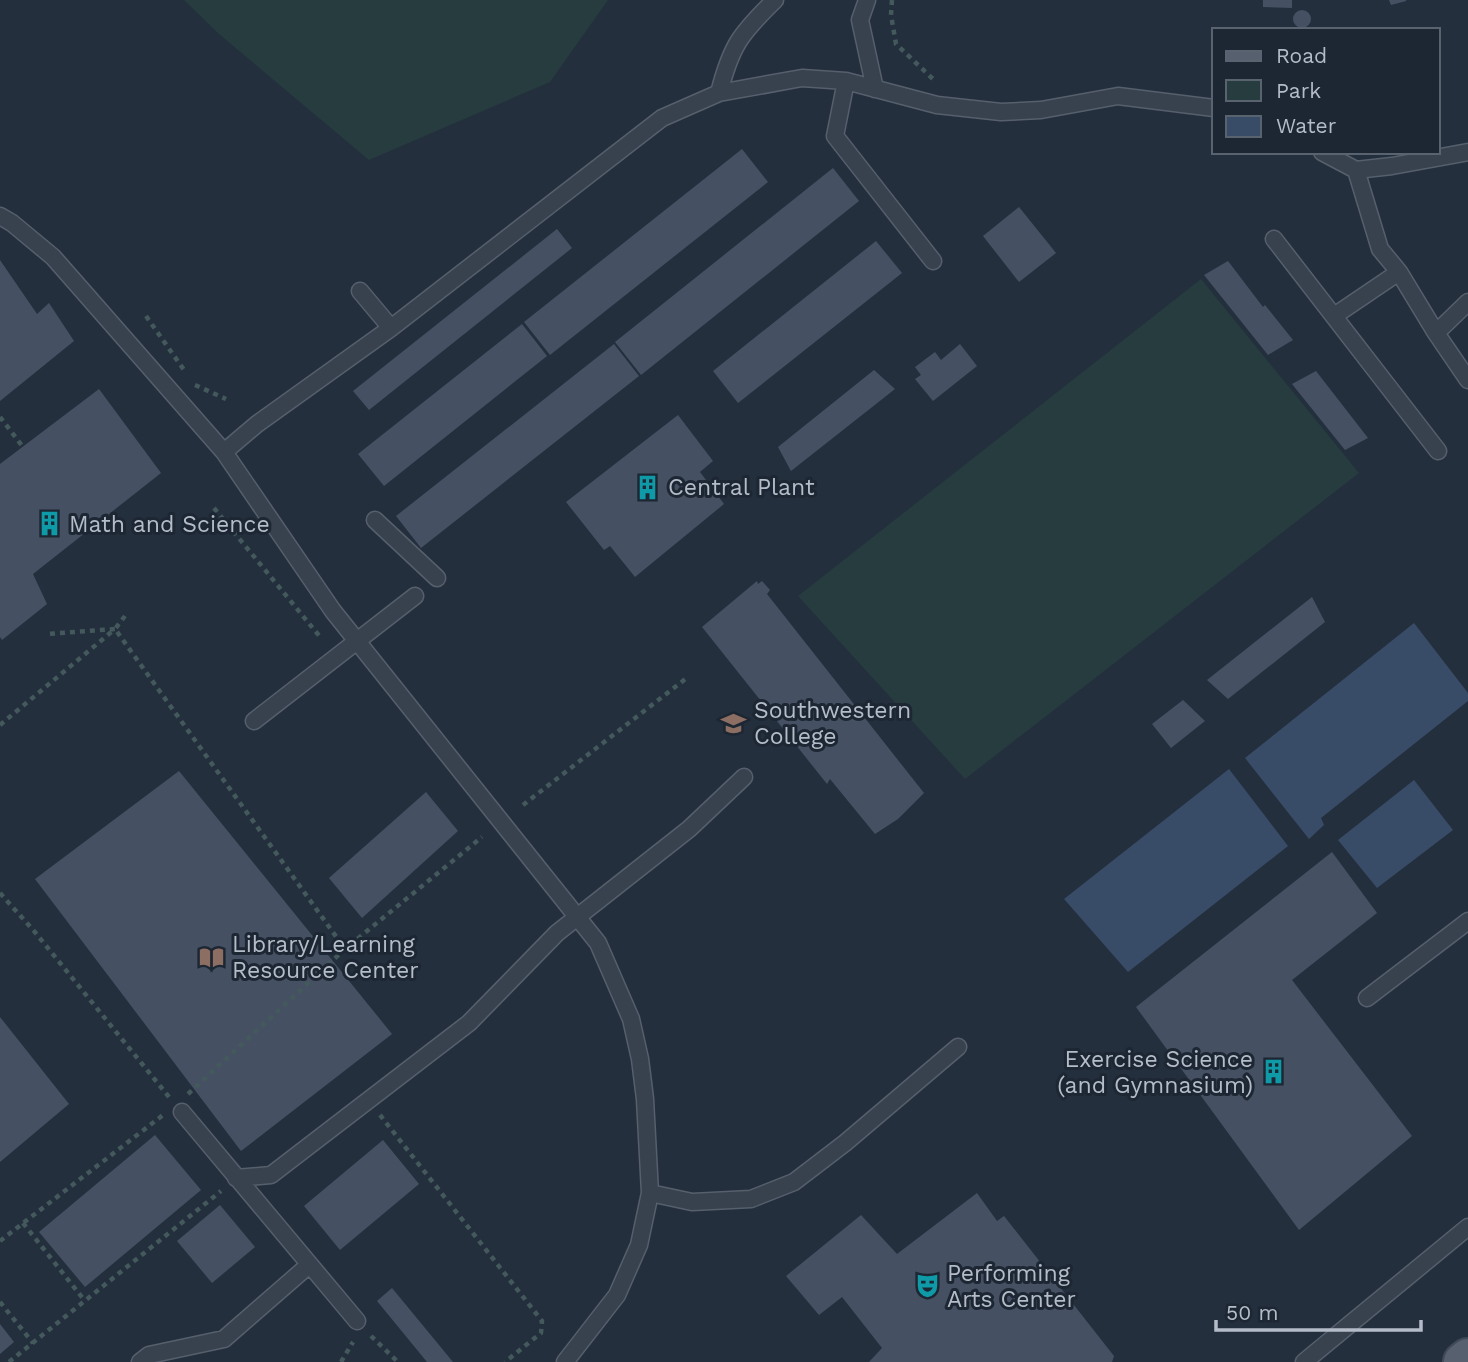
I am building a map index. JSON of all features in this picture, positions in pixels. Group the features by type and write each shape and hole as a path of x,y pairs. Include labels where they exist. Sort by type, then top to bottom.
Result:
{"main road":[{"path":"1463,1362 1468,1358"}],"lane":[{"path":"719,93 728,58 734,47 747,27 775,0"},
{"path":"867,0 860,20 875,89"},
{"path":"224,452 257,424 391,328 662,118 719,93 802,78 846,81 937,105 1001,112 1041,110 1118,96 1212,108"},
{"path":"846,81 835,135 933,261"},
{"path":"1326,154 1356,170 1468,152"},
{"path":"1356,170 1380,249 1399,272 1468,380"},
{"path":"0,216 53,257 224,452 333,611 598,943 631,1020 645,1099 650,1193 639,1245 617,1295 565,1362"},
{"path":"1274,239 1438,451"},
{"path":"1334,316 1399,272"},
{"path":"360,291 391,328"},
{"path":"1436,333 1468,302"},
{"path":"375,520 437,578"},
{"path":"254,721 415,596"},
{"path":"236,1178 271,1175 470,1023 557,933 689,828 744,777"},
{"path":"1367,998 1468,921"},
{"path":"650,1193 692,1202 751,1199 794,1182 845,1143 958,1047"},
{"path":"181,1104 236,1178 359,1324"},
{"path":"1304,1362 1468,1227"},
{"path":"140,1362 149,1355 224,1339 309,1265"}],"path":[{"path":"892,0 891,15 896,44 931,79 952,85 955,107"},
{"path":"146,316 186,373"},
{"path":"193,384 226,399"},
{"path":"0,417 23,447"},
{"path":"214,508 321,638"},
{"path":"0,725 115,629 125,616"},
{"path":"47,634 115,629"},
{"path":"115,629 345,949"},
{"path":"523,805 688,677"},
{"path":"0,893 181,1104 345,949 482,836"},
{"path":"369,1101 542,1321 541,1333 505,1362"},
{"path":"0,1241 165,1114"},
{"path":"9,1362 236,1178"},
{"path":"23,1223 85,1301"},
{"path":"0,1302 33,1343"},
{"path":"359,1324 398,1362"}],"green space":[{"path":"184,0 608,0 550,82 369,160 219,34"},
{"path":"1201,279 1359,473 965,779 798,596"}],"water":[{"path":"1414,623 1468,693 1468,701 1321,818 1324,825 1309,839 1245,758"},
{"path":"1229,769 1288,846 1128,972 1064,899"},
{"path":"1414,780 1453,830 1377,888 1338,840"}],"building":[{"path":"1263,0 1292,0 1292,8 1263,7"},
{"path":"1389,0 1406,0 1406,1 1391,5"},
{"path":"1298,10 1306,10 1311,19 1309,26 1298,28 1293,23 1293,15"},
{"path":"742,149 768,182 550,355 524,322"},
{"path":"833,168 859,201 641,375 615,342"},
{"path":"1019,207 1056,253 1019,282 983,236"},
{"path":"557,229 572,248 369,410 353,391"},
{"path":"876,241 902,273 738,403 713,371"},
{"path":"0,260 37,314 49,303 74,341 0,401"},
{"path":"1228,261 1263,307 1265,305 1293,340 1268,355 1204,275"},
{"path":"522,324 547,356 384,486 358,454"},
{"path":"614,344 639,376 421,548 396,516"},
{"path":"960,344 977,366 933,401 915,379 921,375 915,367 935,352 941,360"},
{"path":"874,370 895,389 791,471 778,447"},
{"path":"1316,371 1368,438 1345,450 1292,384"},
{"name":"Math and Science","path":"99,389 161,473 33,574 47,604 2,640 0,464"},
{"name":"Central Plant","path":"678,415 713,461 700,472 724,504 635,577 610,546 604,550 566,502"},
{"path":"757,581 758,584 762,581 770,590 767,594 924,793 898,819 875,834 830,779 827,784 702,627"},
{"path":"1312,597 1325,622 1228,699 1207,680"},
{"path":"1183,700 1205,721 1171,748 1152,724"},
{"name":"Library/Learning Resource Center","path":"179,771 392,1034 241,1151 35,879"},
{"path":"426,792 458,831 362,918 329,878"},
{"name":"Exercise Science (and Gymnasium)","path":"1332,852 1377,913 1292,980 1412,1136 1299,1230 1136,1007"},
{"path":"0,1017 69,1104 0,1162"},
{"path":"155,1135 201,1190 85,1287 39,1232"},
{"path":"383,1140 419,1184 340,1250 304,1206"},
{"name":"Performing Arts Center","path":"977,1193 997,1221 1004,1216 1114,1356 1112,1362 869,1362 882,1348 842,1297 819,1315 786,1276 861,1215 897,1254"},
{"path":"220,1205 255,1247 212,1283 177,1241"},
{"path":"392,1288 453,1362 427,1362 377,1301"},
{"path":"0,1324 14,1342 0,1354"}],"place":[{"name":"Central Plant","path":"648,487"},
{"name":"Math and Science","path":"49,524"},
{"name":"Southwestern College","path":"734,723"},
{"name":"Library/Learning Resource Center","path":"212,957"},
{"name":"Exercise Science (and Gymnasium)","path":"1273,1072"},
{"name":"Performing Arts Center","path":"927,1286"}]}
